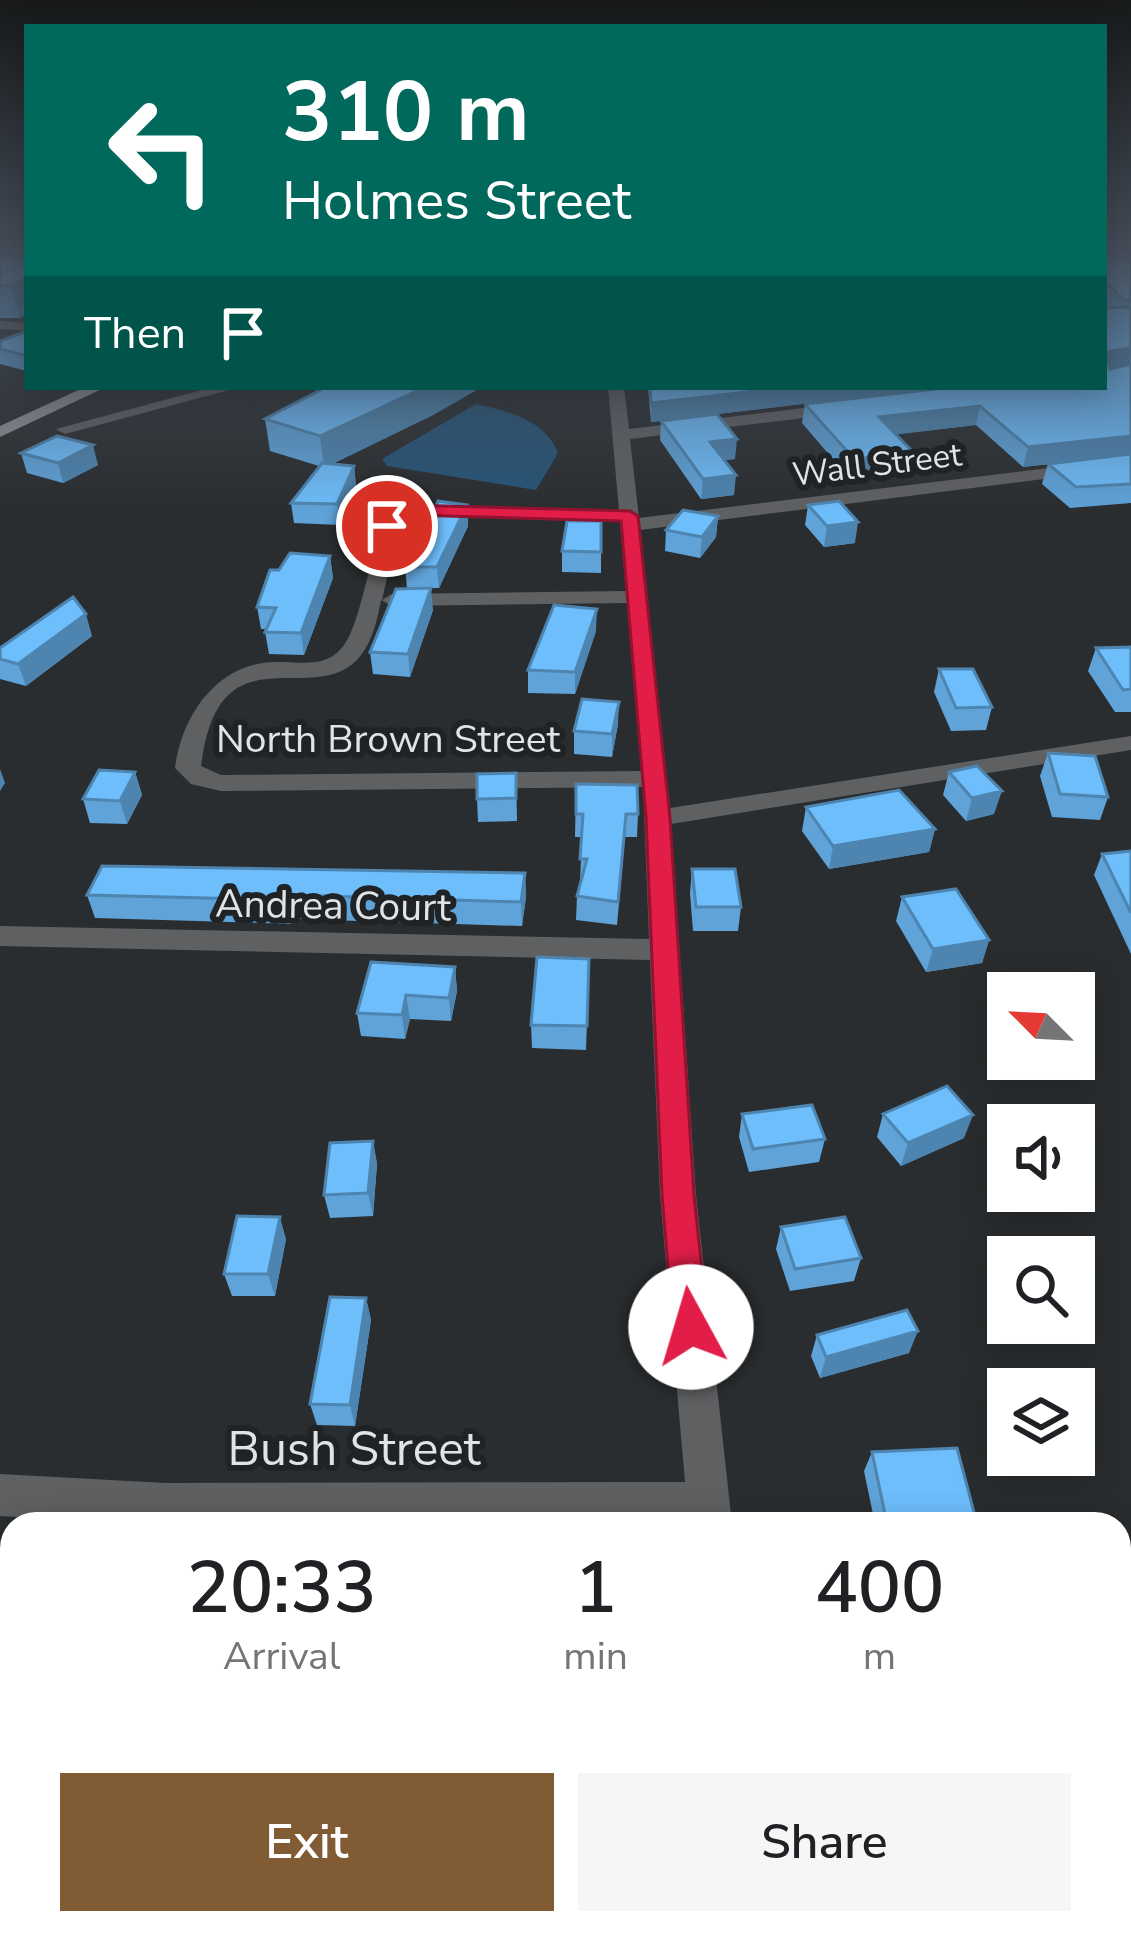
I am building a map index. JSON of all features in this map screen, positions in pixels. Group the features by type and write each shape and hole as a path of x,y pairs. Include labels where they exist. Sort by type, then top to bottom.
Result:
{"main road":[{"path":"0,432 91,390"}],"street":[{"path":"65,429 220,390"},
{"path":"616,390 655,779 678,1195 709,1512"},
{"path":"620,435 858,407"},
{"name":"Wall Street","path":"335,666 353,652 387,526 405,510 630,520 1131,464"},
{"path":"368,600 638,597"},
{"name":"North Brown Street","path":"335,666 262,668 225,683 189,751 188,769 200,779 221,783 655,779"},
{"path":"658,818 1131,742"},
{"name":"Andrea Court","path":"0,935 664,950"},
{"name":"Bush Street","path":"0,1495 166,1504 649,1512"}],"shaded area":[{"path":"476,404 524,419 552,442 558,453 536,490 387,466 382,459"}],"building":[{"path":"24,336 24,355 0,349 0,341"},
{"path":"1107,336 1131,336 1131,348 1107,352"},
{"path":"1107,356 1110,369 1131,364 1131,436 1028,447 980,406 879,417 914,453 854,459 805,404 926,390 1107,390"},
{"path":"320,390 419,390 320,436 265,419"},
{"path":"650,390 764,390 651,403"},
{"path":"717,414 737,439 710,442 736,475 703,479 661,421"},
{"path":"57,436 93,445 58,463 21,453"},
{"path":"1131,454 1131,484 1076,487 1048,464"},
{"path":"322,463 354,466 337,504 291,503"},
{"path":"438,501 467,505 437,567 405,567 414,560"},
{"path":"839,501 858,522 827,526 808,505"},
{"path":"683,510 718,516 702,537 666,530"},
{"path":"567,521 601,521 601,552 562,551"},
{"path":"290,553 330,556 301,633 265,632 276,608 257,607 270,570 279,570"},
{"path":"431,588 408,654 370,652 396,589"},
{"path":"73,597 86,614 18,664 0,659 0,648"},
{"path":"554,605 597,609 575,672 528,670"},
{"path":"1131,647 1131,689 1123,690 1096,648"},
{"path":"939,669 973,669 992,707 956,708"},
{"path":"582,699 619,702 612,734 574,731"},
{"path":"1048,753 1095,756 1108,797 1060,794"},
{"path":"977,766 1002,791 972,798 949,772"},
{"path":"99,770 135,772 120,801 83,799"},
{"path":"516,773 516,798 477,799 477,774"},
{"path":"576,784 637,785 638,814 626,814 618,902 577,896 587,859 580,859 583,814 576,814"},
{"path":"899,790 935,829 833,846 806,807"},
{"path":"1131,851 1131,913 1102,854"},
{"path":"102,866 525,873 521,902 87,895"},
{"path":"692,869 735,869 741,907 696,907"},
{"path":"956,889 989,940 933,949 902,897"},
{"path":"537,957 589,959 587,1026 531,1025"},
{"path":"371,962 455,967 449,998 406,995 402,1015 357,1013"},
{"path":"947,1086 973,1115 908,1143 883,1114"},
{"path":"812,1105 825,1139 753,1149 742,1114"},
{"path":"373,1141 368,1193 324,1195 330,1143"},
{"path":"237,1216 280,1217 268,1274 224,1274"},
{"path":"845,1217 861,1258 795,1269 781,1227"},
{"path":"330,1297 366,1298 350,1405 310,1404"},
{"path":"907,1310 918,1331 826,1357 817,1335"},
{"path":"957,1448 974,1512 885,1512 872,1452"}],"route":[{"path":"387,526 405,510 630,516 658,818 678,1195 691,1327"}]}
